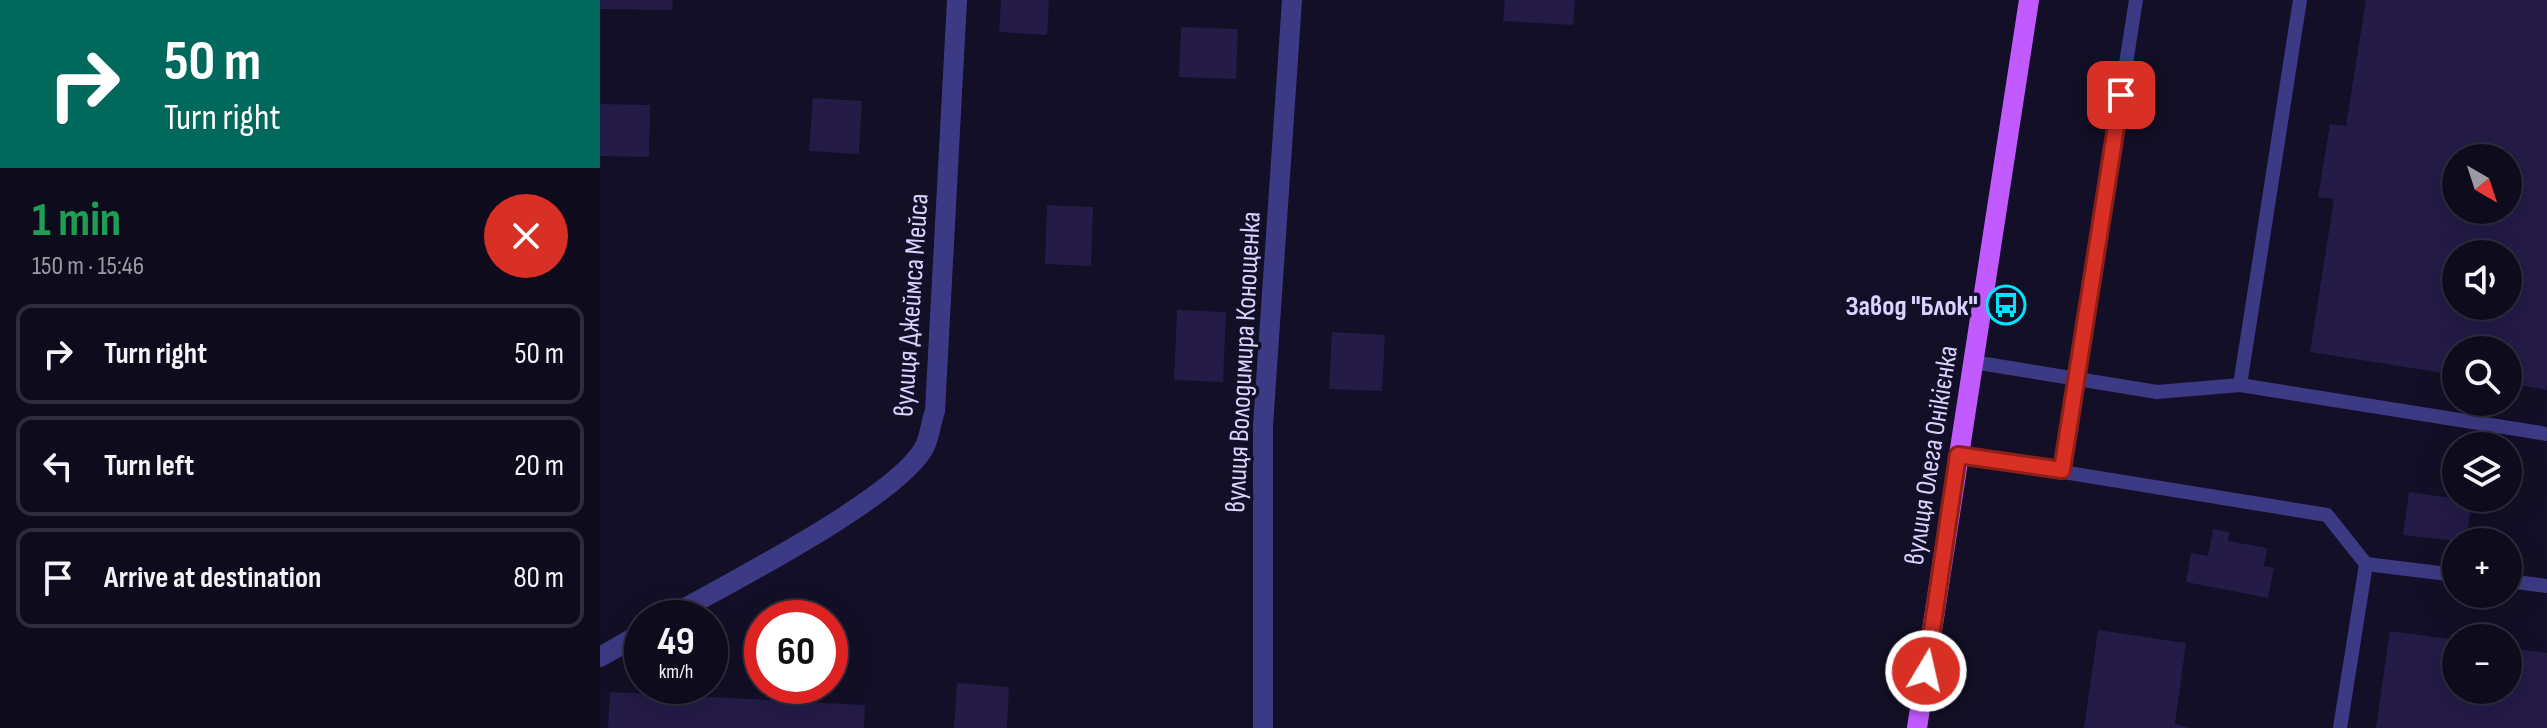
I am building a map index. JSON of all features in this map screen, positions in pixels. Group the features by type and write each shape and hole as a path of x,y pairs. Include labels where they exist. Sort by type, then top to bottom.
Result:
{"main road":[{"name":"вулиця Олега Онікієнка","path":"1917,728 2029,0"}],"street":[{"name":"вулиця Джеймса Мейса","path":"698,600 850,513 898,477 924,447 935,411 957,0"},
{"name":"вулиця Володимира Конощенка","path":"1263,728 1263,426 1292,0"},
{"path":"600,657 624,643"}],"lane":[{"path":"2062,470 2136,0"},
{"path":"2240,385 2300,0"},
{"path":"1973,362 2157,392 2240,385 2547,434"},
{"path":"1958,455 2327,515 2366,564 2442,573"},
{"path":"2340,728 2366,564"},
{"path":"2522,583 2547,586"}],"building":[{"path":"600,0 673,0 672,10 600,9"},
{"path":"1001,0 1049,0 1047,35 999,32"},
{"path":"1505,0 1575,0 1573,25 1503,21"},
{"path":"2366,0 2547,0 2547,390 2522,386 2522,336 2442,336 2442,373 2310,352 2334,199 2318,197 2330,124 2346,126"},
{"path":"1181,27 1238,29 1236,79 1179,77"},
{"path":"813,98 862,101 859,154 809,151"},
{"path":"600,104 650,105 649,157 600,156"},
{"path":"1047,205 1093,207 1091,266 1045,264"},
{"path":"1177,310 1226,312 1223,382 1174,380"},
{"path":"1332,332 1385,335 1382,391 1329,389"},
{"path":"2409,492 2442,497 2442,512 2470,512 2468,528 2442,528 2442,539 2403,535"},
{"path":"2213,529 2229,532 2228,541 2267,548 2264,566 2274,568 2268,598 2186,582 2191,553 2208,556"},
{"path":"2098,630 2186,643 2175,724 2191,728 2084,728"},
{"path":"2390,631 2442,638 2442,704 2522,704 2522,650 2547,653 2547,728 2376,728"},
{"path":"957,683 1009,687 1007,728 954,728"},
{"path":"610,692 624,693 624,704 728,704 728,698 744,699 744,704 865,705 864,728 608,728"}],"place":[{"name":"Завод \"Блок\"","path":"2006,305"}],"route":[{"path":"1926,671 1958,455 2062,470 2121,95"}]}
